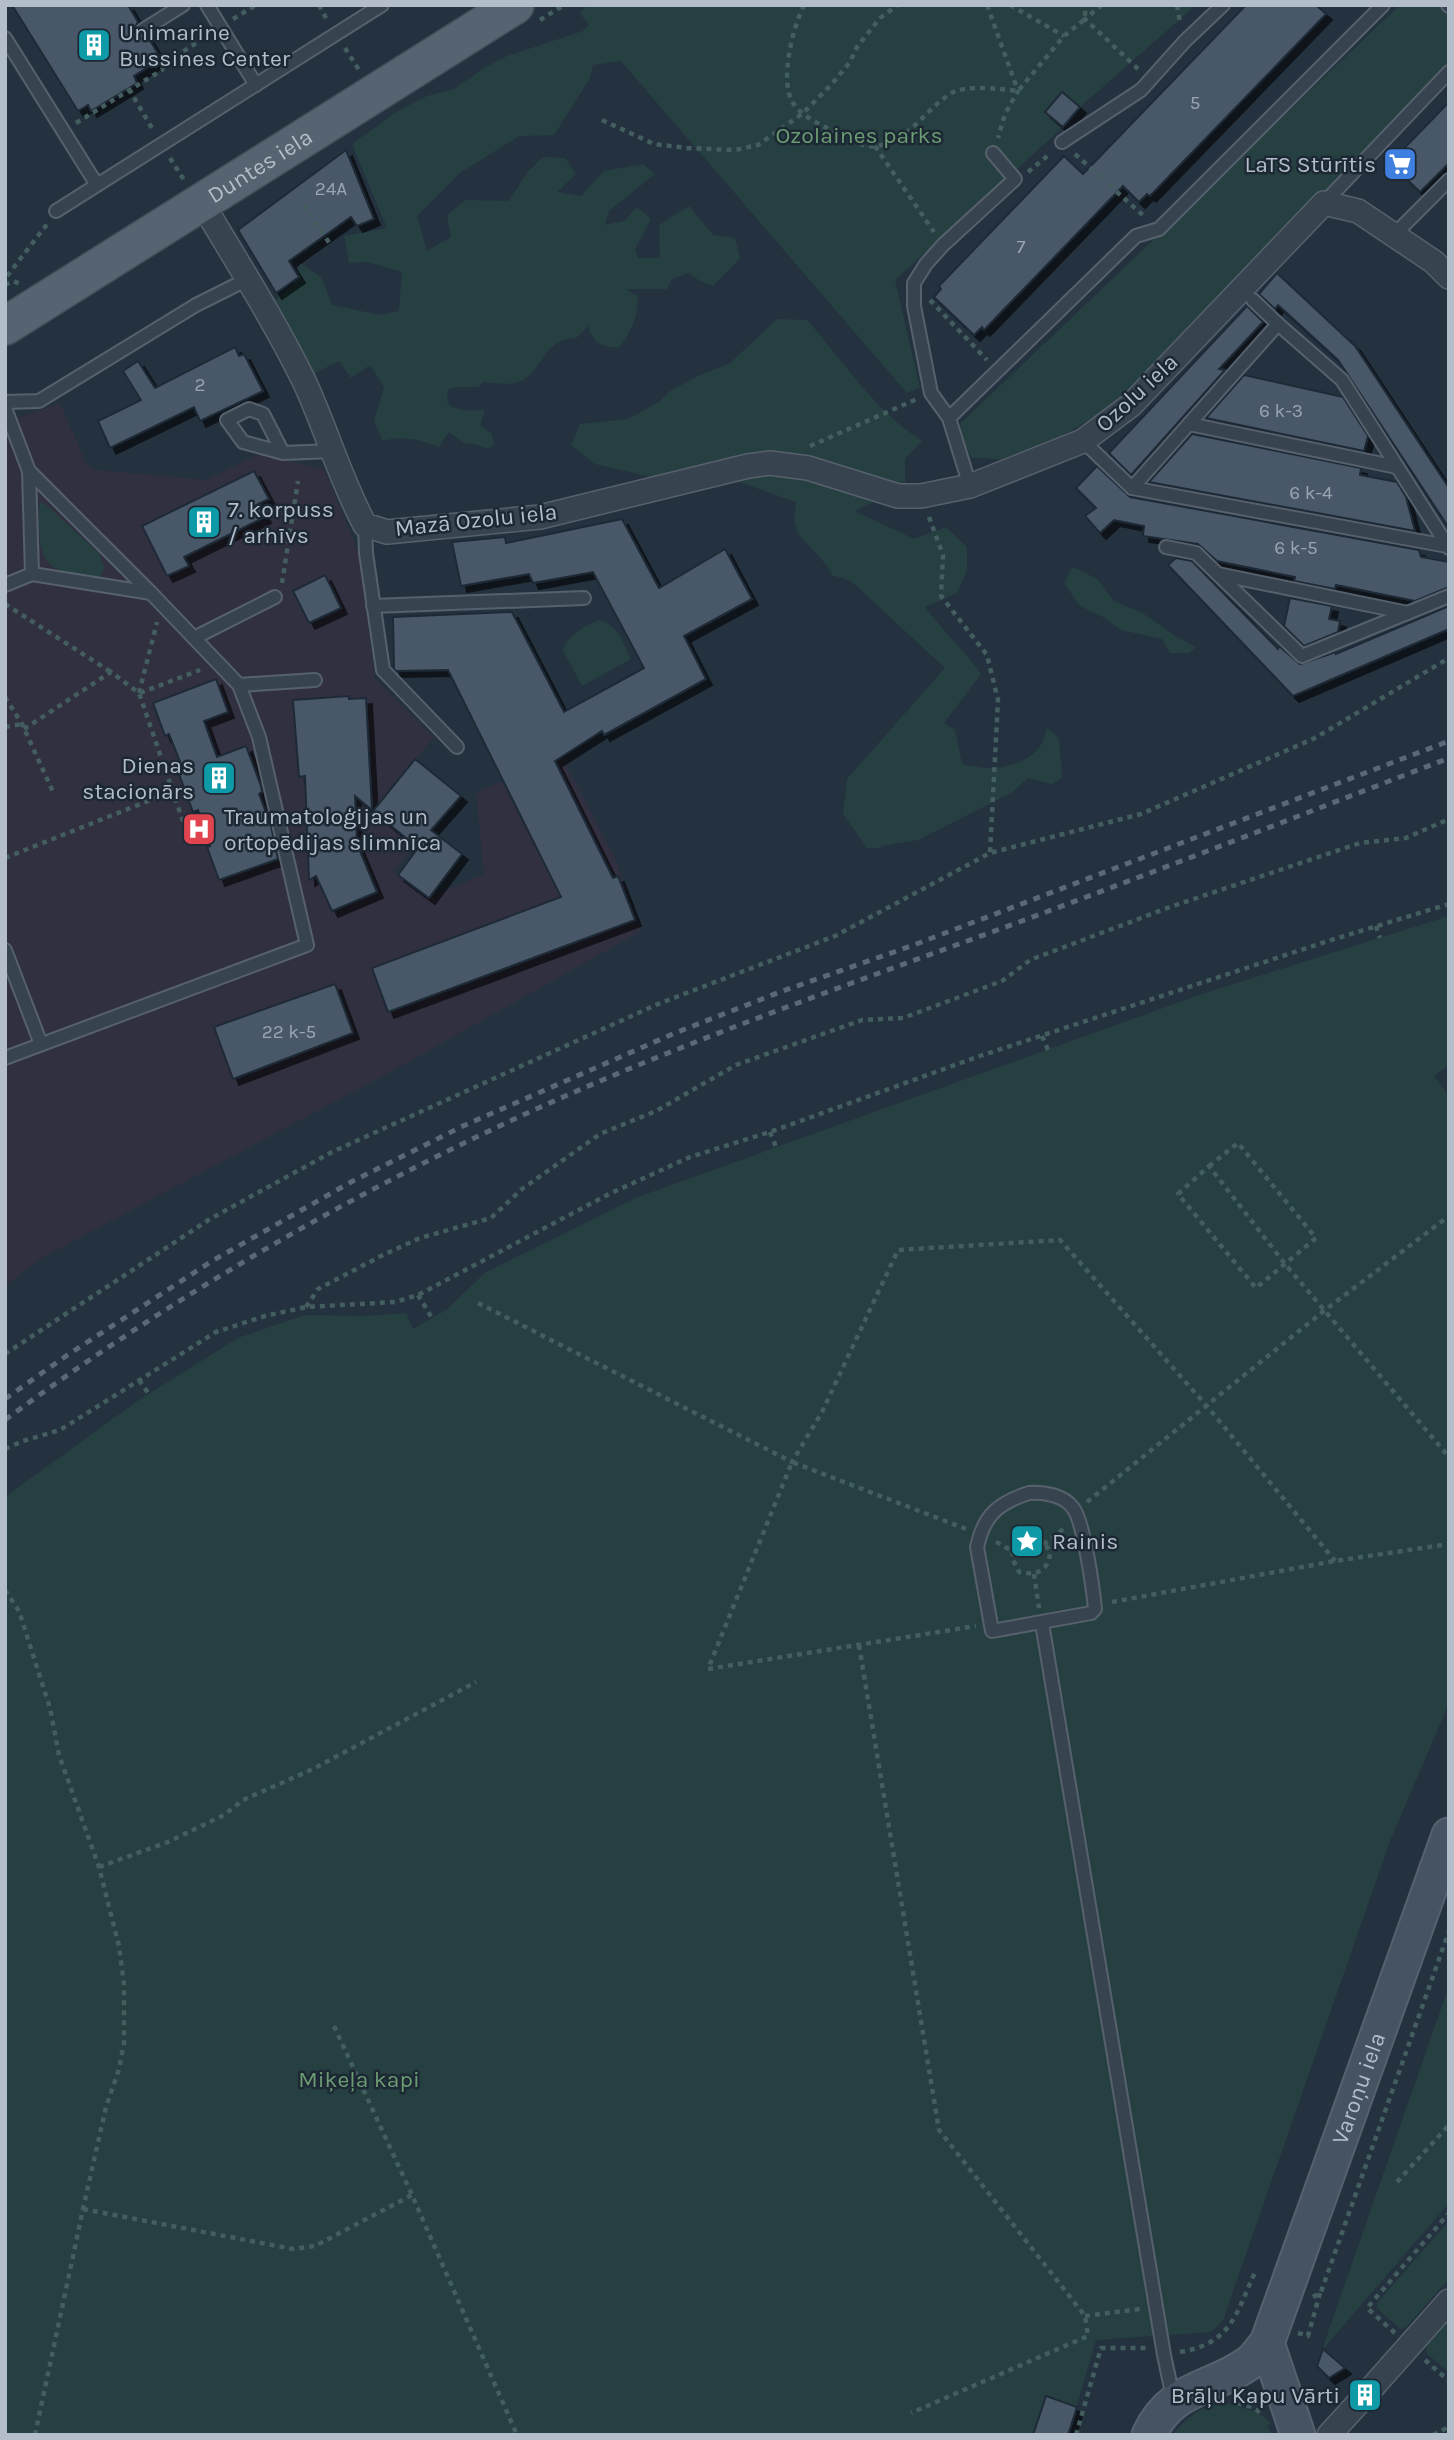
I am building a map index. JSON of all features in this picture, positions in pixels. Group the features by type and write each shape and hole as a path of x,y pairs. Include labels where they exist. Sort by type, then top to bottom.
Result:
{"main road":[{"name":"Duntes iela","path":"10,318 202,203 500,10"}],"street":[{"name":"Mazā Ozolu iela","path":"202,203 248,279 305,384 351,501 365,526 387,532 411,531 540,517 748,466 771,463 808,468 898,496"},
{"path":"1324,203 1358,211 1434,262 1449,277"},
{"name":"Ozolu iela","path":"898,496 921,496 970,486 1083,441 1131,405 1324,203"},
{"name":"Varoņu iela","path":"1149,2435 1154,2422 1176,2399 1201,2385 1229,2376 1251,2362 1278,2336 1449,1835"},
{"path":"1329,2435 1449,2301"},
{"path":"1278,2336 1298,2435"}],"lane":[{"path":"154,5 162,18"},
{"path":"144,30 183,5"},
{"path":"206,5 256,85"},
{"path":"56,211 382,5"},
{"path":"1062,142 1141,89 1223,5"},
{"path":"949,418 1136,236 1159,229 1383,5"},
{"path":"5,38 97,185"},
{"path":"1324,203 1449,72"},
{"path":"970,486 949,418 931,393 914,306 914,283 943,245 1015,179 993,153"},
{"path":"1395,234 1449,180"},
{"path":"5,402 39,401 197,305 248,279"},
{"path":"1253,300 1342,380 1448,547"},
{"path":"1132,488 1278,324"},
{"path":"5,408 29,471 32,574"},
{"path":"1189,424 1398,467"},
{"path":"1083,441 1132,488 1448,547"},
{"path":"283,453 332,451"},
{"path":"5,1058 307,945 259,737 239,685 29,471"},
{"path":"365,526 366,553 383,670 457,747"},
{"path":"1166,547 1196,553 1301,656 1449,596"},
{"path":"5,585 32,574 151,593"},
{"path":"1218,574 1408,613"},
{"path":"194,638 275,597"},
{"path":"373,606 584,598"},
{"path":"239,685 314,680"},
{"path":"5,950 41,1044"},
{"path":"1029,1493 1049,1493 1071,1505 1076,1511 1094,1611 996,1631 990,1629 977,1547 986,1519 1013,1498 1029,1493"},
{"path":"1042,1623 1164,2356 1176,2399"}],"path":[{"path":"547,5 552,13"},
{"path":"804,5 789,48 788,83 792,101 802,114 847,140 875,146 901,137 951,92 988,88 1018,91"},
{"path":"602,120 653,144 735,150 758,145 802,114 850,62 857,47 880,18 898,5"},
{"path":"987,5 1018,91"},
{"path":"1010,5 1064,36"},
{"path":"1085,5 1085,19 1149,80"},
{"path":"993,153 1005,114 1018,91 1064,36 1102,5"},
{"path":"64,131 162,70"},
{"path":"129,90 142,113"},
{"path":"1062,142 1102,178"},
{"path":"875,146 943,245"},
{"path":"1015,179 1031,170 1052,152"},
{"path":"1109,185 1159,229"},
{"path":"304,205 330,244"},
{"path":"7,276 56,211"},
{"path":"914,283 997,371"},
{"path":"771,463 931,393"},
{"path":"275,597 284,579 298,481"},
{"path":"921,496 943,555 941,596 987,655 998,700 990,853"},
{"path":"5,604 139,693"},
{"path":"162,604 139,693 185,827"},
{"path":"5,1354 210,1219 332,1152 658,1004 835,936 990,853 1141,814 1315,738 1449,658"},
{"path":"139,693 218,663"},
{"path":"5,727 23,727 111,672"},
{"path":"5,697 23,727 54,794"},
{"path":"5,858 173,791"},
{"path":"306,1307 318,1289 385,1254 420,1238 491,1218 522,1189 600,1134 656,1111 736,1065 862,1020 903,1018 1002,981 1030,960 1170,907 1360,843 1406,838 1449,819"},
{"path":"5,1449 60,1430 216,1332 265,1316 306,1307 395,1302 418,1295 620,1189 690,1157 770,1132 1042,1035 1449,904"},
{"path":"1376,926 1380,938"},
{"path":"1042,1035 1048,1050"},
{"path":"770,1132 776,1147"},
{"path":"1238,1143 1316,1238 1256,1288 1178,1194 1209,1166 1238,1143"},
{"path":"1209,1166 1285,1264 1449,1457"},
{"path":"478,1303 792,1462 980,1534 1013,1551 1045,1544 1059,1534 1076,1511 1206,1405 1449,1216"},
{"path":"990,1624 708,1669 792,1462 821,1412 898,1250 1060,1240 1206,1405 1335,1561"},
{"path":"418,1295 432,1318"},
{"path":"139,1380 149,1394"},
{"path":"1013,1551 1014,1566 1026,1574 1034,1574 1048,1563 1050,1551 1045,1544"},
{"path":"1094,1605 1335,1561 1449,1544"},
{"path":"1034,1574 1036,1588"},
{"path":"5,1591 19,1611 50,1707 59,1755 99,1867 119,1946 124,1984 124,2043 119,2069 106,2107 82,2209 35,2435"},
{"path":"859,1645 939,2130 1085,2316 1088,2336 911,2413"},
{"path":"99,1867 179,1837 224,1815 243,1800 313,1769 476,1682"},
{"path":"1278,2336 1308,2336 1321,2292 1449,1931"},
{"path":"334,2026 412,2195 517,2435"},
{"path":"1397,2182 1449,2125"},
{"path":"82,2209 293,2249 315,2246 412,2195"},
{"path":"1449,2213 1367,2308 1449,2381"},
{"path":"1164,2356 1212,2344 1227,2329 1256,2270"},
{"path":"1304,2302 1321,2292"},
{"path":"1085,2316 1156,2308"},
{"path":"1076,2435 1101,2348 1146,2348"},
{"path":"1233,2402 1252,2407 1268,2417"},
{"path":"1433,2435 1449,2427"}],"shaded area":[{"name":"Traumatoloģijas un ortopēdijas slimnīca","path":"60,403 86,463 96,470 207,480 259,454 324,469 359,554 375,679 434,737 373,811 414,848 394,871 429,898 484,874 476,792 562,757 615,858 641,931 396,1069 38,1260 5,1286 5,422"}],"green space":[{"name":"Ozolaines parks","path":"589,5 1196,5 1080,107 1063,127 895,280 920,388 907,393 621,61 593,65 589,80 554,135 519,136 460,173 417,216 427,251 451,237 447,215 466,200 509,201 526,174 543,157 565,158 576,174 557,192 581,196 604,171 643,164 655,174 609,211 605,225 624,221 637,207 651,219 635,249 638,258 660,258 659,225 689,206 713,235 735,238 740,258 713,286 689,273 672,279 667,289 626,289 638,297 635,318 619,348 598,343 588,326 576,338 565,340 549,349 529,376 521,381 507,384 483,382 478,387 454,387 448,390 447,401 451,407 469,411 485,410 480,425 491,433 495,444 488,449 464,443 449,432 439,447 411,439 383,441 374,421 384,387 370,365 351,378 339,361 309,376 272,303 293,285 300,263 321,277 332,305 380,315 399,311 402,272 368,262 349,263 344,236 387,228 352,144 398,111 427,96 454,89 507,56 583,31 589,25 579,12"},
{"path":"1400,5 1437,5 1449,14 1449,63 1268,251 1107,409 1062,436 1003,459 972,458 959,438 961,423"},
{"path":"777,319 807,320 874,400 922,441 905,459 905,486 855,511 914,539 946,527 967,547 967,570 957,593 925,607 981,674 944,723 955,730 962,764 982,768 1012,765 1030,756 1040,747 1047,728 1059,738 1062,778 1052,784 1028,778 1011,793 918,840 867,848 843,814 847,779 945,668 851,581 832,575 798,532 794,523 796,502 725,477 690,486 595,464 571,445 580,424 628,419 659,402 670,391 729,364"},
{"path":"40,503 44,503 99,553 104,567 100,579 65,572 53,567 45,558 39,526"},
{"path":"1073,567 1097,579 1114,601 1144,614 1196,647 1189,653 1170,653 1162,639 1121,630 1105,618 1080,606 1064,583"},
{"path":"598,620 615,630 631,659 582,686 563,650 578,632"},
{"name":"Miķeļa kapi","path":"1449,916 1449,1065 1434,1076 1449,1096 1449,1703 1390,1841 1223,2320 1211,2332 1096,2340 1068,2435 5,2435 5,1497 139,1400 238,1338 305,1315 364,1316 406,1313 413,1329 446,1310 486,1272 638,1197 1202,994"},
{"path":"1449,1986 1449,2203 1323,2349 1326,2338"},
{"path":"1449,2221 1449,2279 1406,2327 1400,2329 1377,2308 1377,2303"},
{"path":"1449,2319 1449,2372 1427,2354 1426,2346"},
{"path":"1224,2402 1257,2412 1271,2423 1267,2426 1272,2435 1173,2435 1196,2413"}],"building":[{"name":"Unimarine Bussines Center","path":"12,5 128,5 138,22 135,34 140,38 148,37 161,59 134,76 137,83 91,111 88,105 78,111"},
{"path":"1246,5 1316,5 1326,14 1150,196 1147,194 1139,202 1123,186 984,330 982,327 974,335 934,297 941,289 939,286 1064,156 1083,174"},
{"path":"1062,92 1080,107 1063,127 1045,112"},
{"path":"1449,102 1449,163 1420,192 1390,163"},
{"path":"346,150 374,219 357,226 351,217 289,261 299,277 276,293 238,230"},
{"path":"1277,273 1355,346 1449,488 1449,528 1338,360 1278,305 1275,309 1259,294"},
{"path":"1247,306 1263,322 1219,369 1225,370 1131,475 1109,453"},
{"path":"235,347 239,356 244,354 263,391 200,421 194,407 110,448 98,421 141,400 123,371 138,361 155,388"},
{"path":"1244,375 1343,397 1368,436 1364,451 1206,418"},
{"path":"1192,434 1361,468 1360,475 1397,482 1406,497 1415,531 1149,482"},
{"path":"1097,466 1130,497 1419,550 1421,557 1449,562 1449,587 1415,601 1336,585 1335,589 1294,581 1295,577 1217,561 1198,544 1143,536 1144,526 1114,520 1100,533 1085,516 1096,508 1076,488"},
{"name":"7. korpuss / arhīvs","path":"254,471 269,499 258,504 265,517 184,557 189,566 167,576 142,526"},
{"path":"622,519 659,588 725,549 752,599 684,636 706,679 604,735 602,731 555,761 613,878 618,876 635,920 388,1012 372,968 561,897 448,670 394,669 393,617 512,612 564,712 644,668 593,572 533,583 529,574 461,586 452,542 505,537 506,543"},
{"path":"1176,558 1192,561 1278,649 1279,646 1300,664 1336,654 1449,606 1449,629 1293,696 1168,565"},
{"path":"325,575 341,608 309,623 293,591"},
{"path":"1290,598 1332,606 1329,619 1340,621 1338,632 1304,646 1284,626"},
{"name":"Dienas stacionārs","path":"216,679 228,712 204,721 217,757 246,746 261,786 262,792 259,794 271,826 278,859 219,880 198,810 193,812 178,771 183,769 169,734 165,736 153,703"},
{"path":"349,696 349,699 366,698 372,810 355,796 357,844 377,892 332,911 316,876 309,880 305,776 299,777 293,700"},
{"path":"415,759 461,796 431,830 462,854 429,898 398,875 418,848 373,811"},
{"path":"335,984 353,1033 233,1079 214,1027"},
{"path":"1323,2349 1345,2368 1329,2378 1317,2366"},
{"path":"1046,2396 1077,2407 1068,2435 1033,2435"}],"railway":[{"path":"5,1399 212,1261 351,1182 463,1126 675,1033 780,992 911,946 1449,741"},
{"path":"5,1420 125,1336 249,1259 377,1187 508,1122 701,1040 1449,758"}],"place":[{"name":"Unimarine Bussines Center","path":"94,45"},
{"name":"LaTS Stūrītis","path":"1400,164"},
{"name":"7. korpuss / arhīvs","path":"204,522"},
{"name":"Dienas stacionārs","path":"219,778"},
{"name":"Traumatoloģijas un ortopēdijas slimnīca","path":"199,829"},
{"name":"Rainis","path":"1027,1541"},
{"name":"Brāļu Kapu Vārti","path":"1365,2395"}]}
